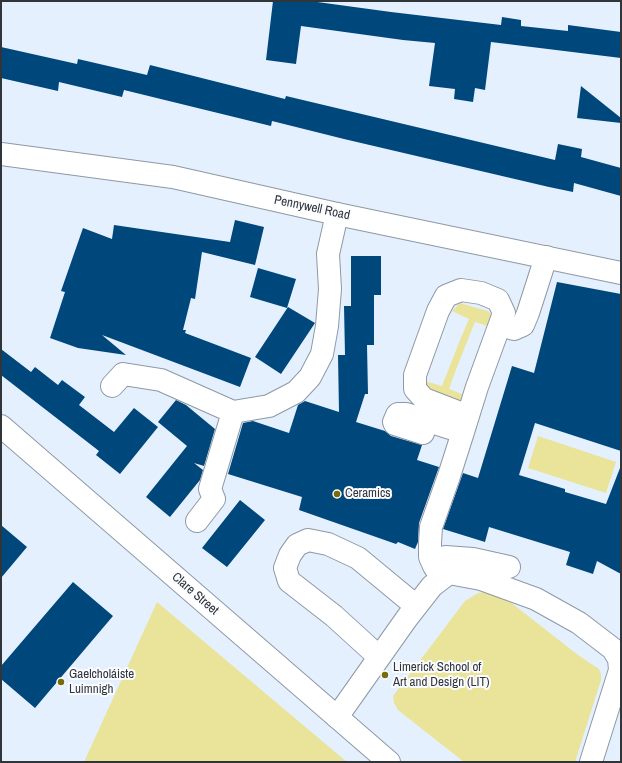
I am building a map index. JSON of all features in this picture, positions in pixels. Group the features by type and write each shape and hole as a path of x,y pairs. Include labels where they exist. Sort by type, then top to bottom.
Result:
{"main road":[{"name":"Pennywell Road","path":"1,154 173,177 337,214 621,273"},
{"path":"112,386 123,374 161,380 233,412 269,406 296,392 310,377 322,354 327,326 330,289 328,254 337,214"},
{"path":"500,325 514,329 523,325 528,314 546,257"},
{"path":"465,424 424,399 415,388 415,374 438,311 446,296 461,290 480,293 498,300 504,313 477,387 449,476 431,527 430,558 449,573 481,579 536,599 579,623 613,648 619,659 620,670 591,762"},
{"path":"198,521 214,499 210,489 233,412"},
{"path":"423,433 396,424 394,422 398,414 465,424"},
{"name":"Clare Street","path":"1,426 389,762"},
{"path":"379,657 334,616 289,581 285,568 290,555 297,545 308,540 328,544 358,558 416,606"},
{"path":"337,717 406,618 432,586 444,568 473,559 509,567"}],"shaded area":[{"path":"460,303 488,311 493,319 490,327 475,322 449,389 464,395 461,400 455,403 426,392 425,381 442,386 469,319 452,311"},
{"path":"538,436 616,462 606,493 528,468"},
{"path":"491,591 500,594 578,655 599,669 601,680 575,762 464,762 398,710 394,703 393,696 465,601 478,593"},
{"path":"157,602 347,762 84,762"}],"building":[{"path":"273,1 310,1 501,25 502,17 521,20 521,26 568,31 568,25 621,32 621,58 491,42 485,90 475,88 473,102 454,99 455,89 429,86 435,43 301,26 296,64 266,60"},
{"path":"1,47 77,64 78,59 147,75 150,65 285,99 286,96 555,160 558,144 582,149 581,157 621,168 621,196 574,183 573,192 549,187 272,121 271,126 124,90 122,97 59,82 58,91 1,78"},
{"path":"581,86 621,118 621,123 577,118"},
{"path":"235,220 264,227 255,265 202,252 195,299 191,298 183,330 186,330 185,333 251,358 240,387 102,335 126,355 78,348 50,338 65,292 61,291 83,228 112,239 114,225 230,242"},
{"path":"351,256 381,256 381,295 374,295 374,345 367,345 368,394 365,394 356,422 385,431 391,436 422,445 417,460 439,467 419,523 418,542 415,549 398,542 396,544 299,510 302,497 228,474 243,423 253,421 289,433 298,405 305,401 339,412 338,355 345,355 344,306 351,306"},
{"path":"258,268 296,279 287,308 250,297"},
{"path":"557,282 621,294 621,451 535,423 519,475 565,489 565,492 606,504 620,468 621,574 597,561 593,574 566,565 570,552 489,527 485,542 443,529 463,473 478,478 512,366 534,373"},
{"path":"288,307 315,323 281,374 255,357"},
{"path":"1,349 31,372 35,367 58,385 62,380 85,397 79,405 114,432 134,408 158,427 120,474 96,455 99,451 1,375"},
{"path":"176,400 186,405 215,429 204,466 194,463 203,470 200,480 170,517 146,497 187,446 158,422"},
{"path":"240,500 265,520 227,567 202,548"},
{"path":"1,525 27,547 1,578"},
{"path":"73,582 113,616 35,708 1,679 1,666"}],"place":[{"name":"Ceramics","path":"337,494"},
{"name":"Limerick School of Art and Design (LIT)","path":"385,675"},
{"name":"Gaelcholáiste Luimnigh","path":"61,682"}]}
